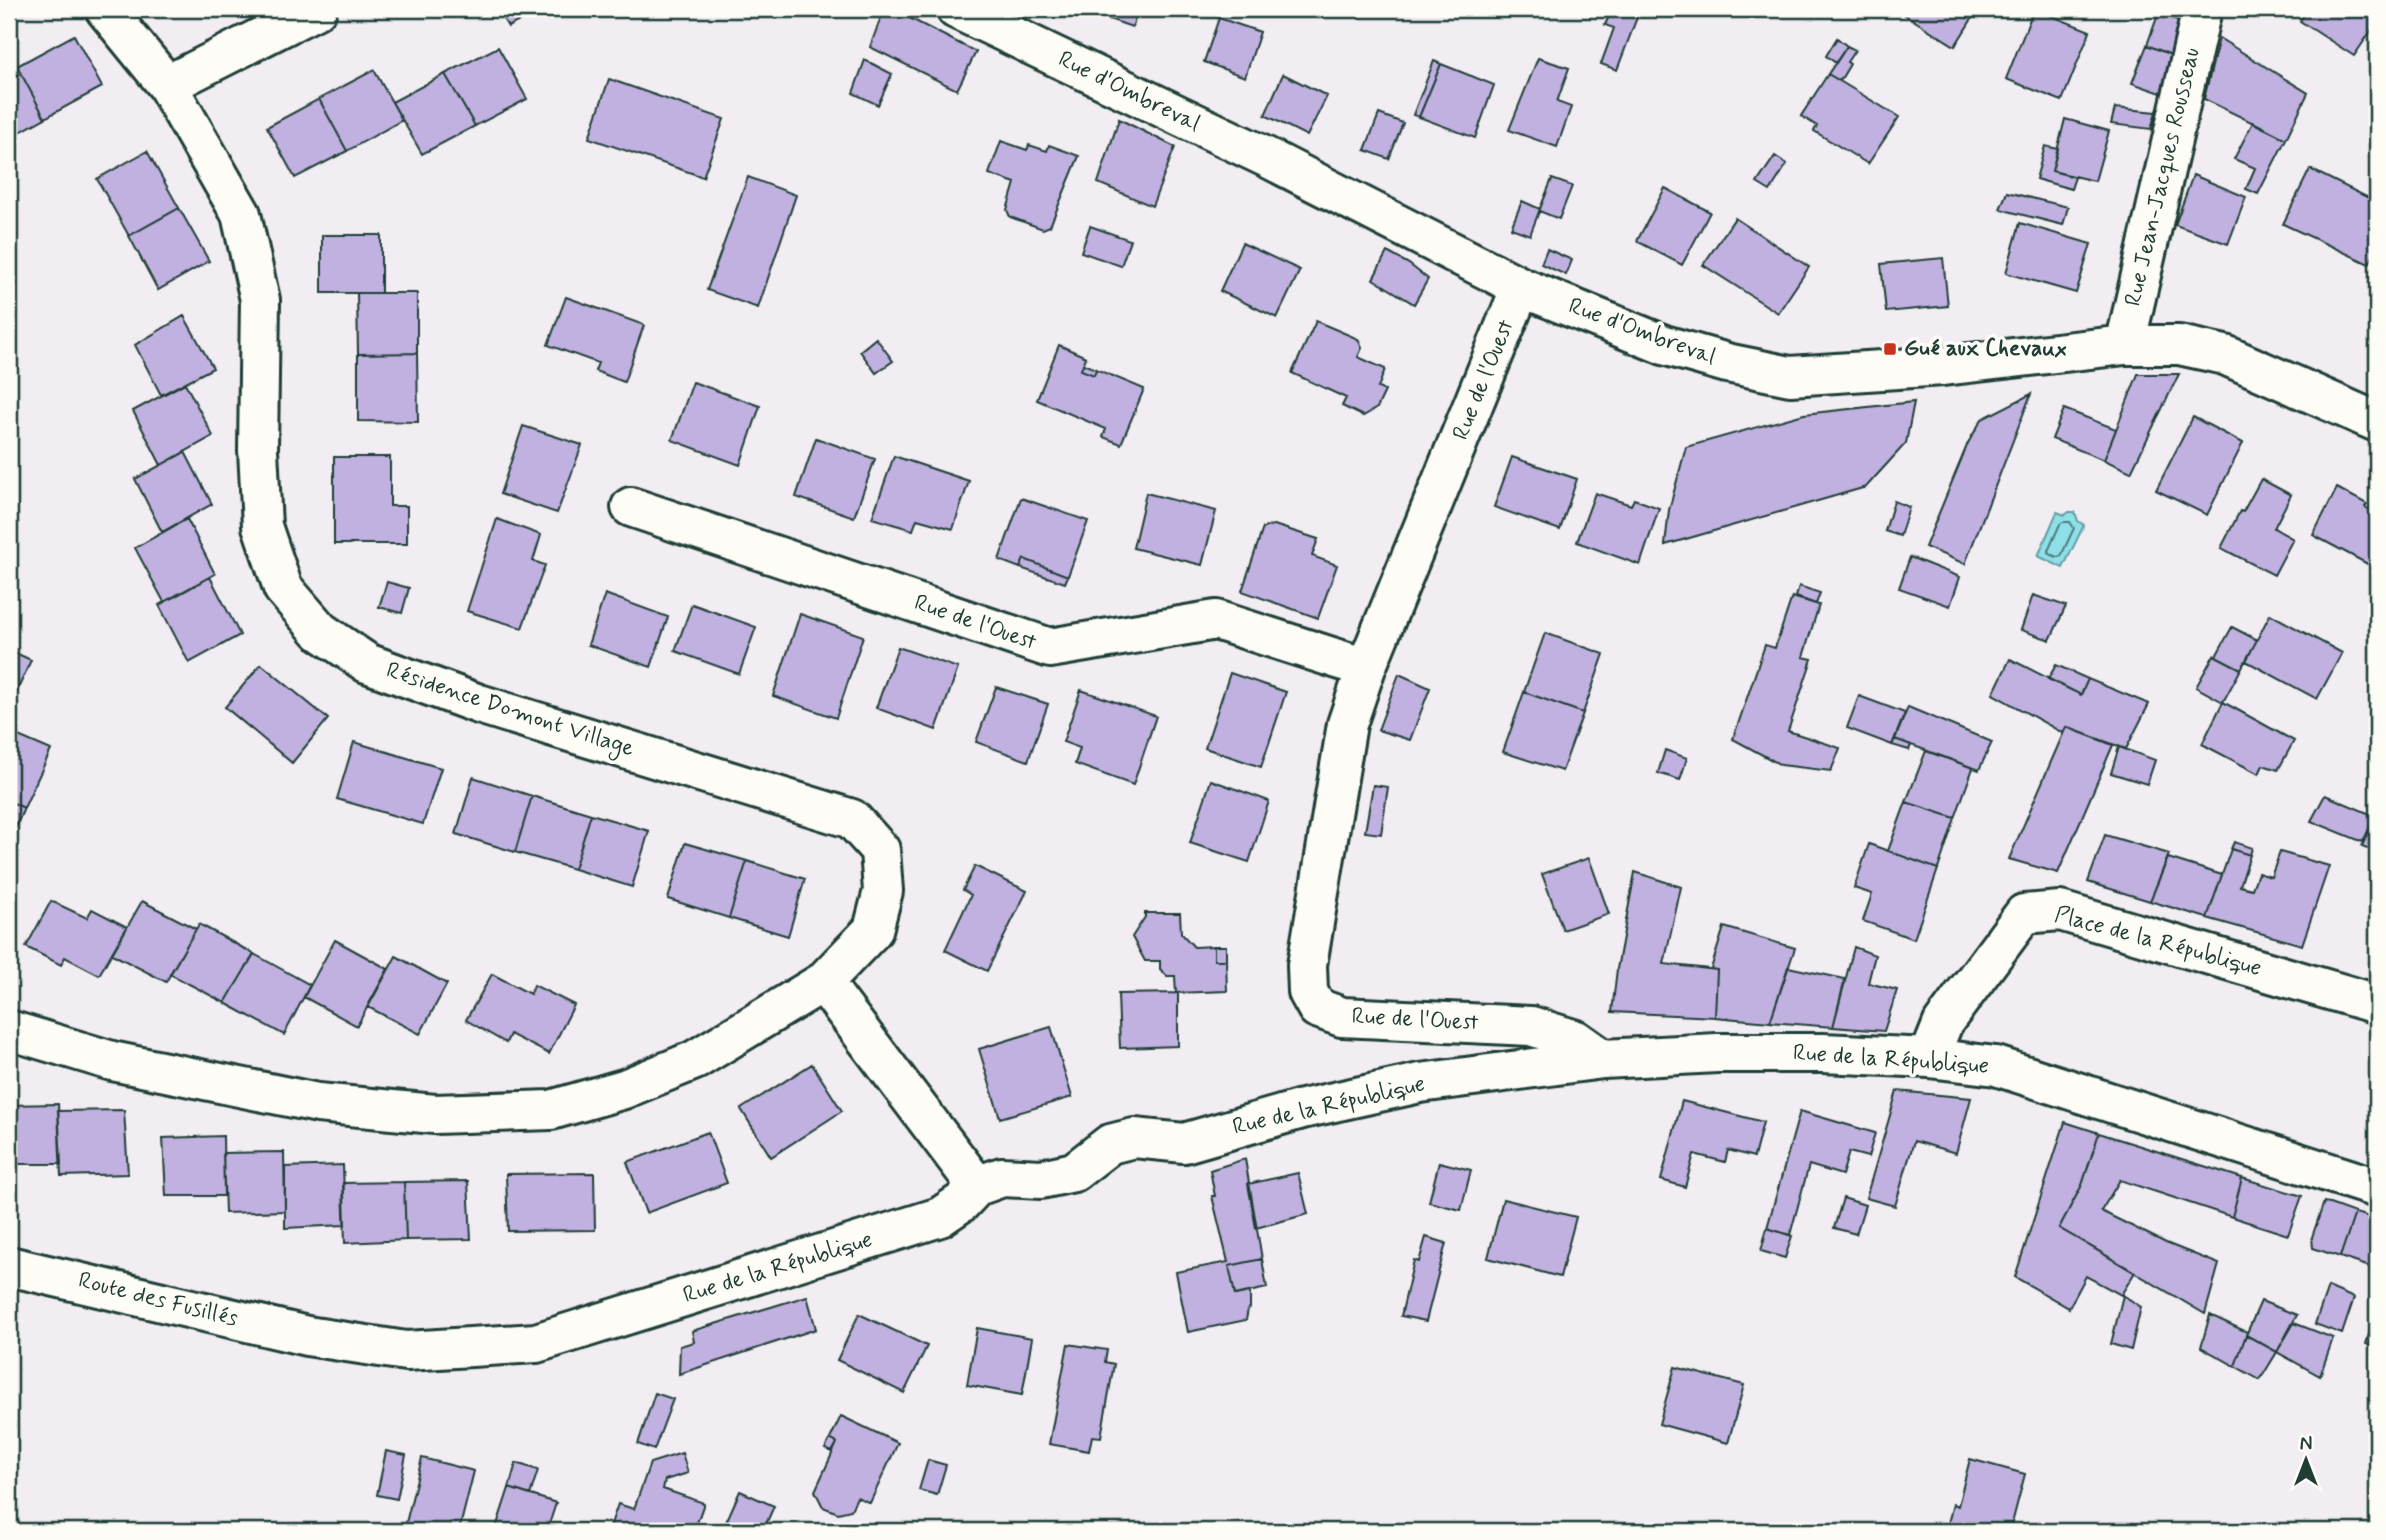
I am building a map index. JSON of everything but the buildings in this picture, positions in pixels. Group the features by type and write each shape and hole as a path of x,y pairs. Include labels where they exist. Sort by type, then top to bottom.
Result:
{"street":[{"name":"Résidence Domont Village","path":"9,1030 112,1061 318,1103 435,1114 551,1110 624,1089 695,1060 823,982 873,930 883,891 880,850 852,819 479,704 367,663 320,631 283,588 262,526 258,450 260,300 241,214 167,85 105,9"},
{"path":"167,85 317,9"},
{"name":"Rue d'Ombreval","path":"956,9 1266,157 1521,287 1664,345 1727,363 1790,376 1943,366 2124,345 2179,345 2225,355 2377,422"},
{"name":"Rue Jean-Jacques Rousseau","path":"2124,345 2202,9"},
{"name":"Rue de l'Ouest","path":"1521,287 1366,668 1347,724 1307,965 1308,992 1317,1008 1342,1017 1531,1026 1576,1040 1604,1059"},
{"name":"Rue de l'Ouest","path":"631,508 1050,648 1216,620 1366,668"},
{"name":"Place de la République","path":"1929,1058 1943,1023 2024,914 2060,911 2377,1004"},
{"path":"823,982 977,1186"},
{"name":"Rue de la République","path":"307,1336 406,1351 536,1343 940,1217 962,1202 977,1186 1002,1177 1041,1179 1074,1172 1110,1144 1134,1139 1184,1143 1302,1109 1420,1083 1604,1059 1717,1053 1823,1053 1929,1058 1996,1066 2377,1188"},
{"name":"Route des Fusillés","path":"9,1266 307,1336"}],"path":[{"path":"2377,723 2370,738 2377,742"}],"water":[{"path":"2057,512 2065,515 2075,512 2078,521 2084,525 2063,568 2038,556"}],"place":[{"name":"Gué aux Chevaux","path":"1890,349"}]}
